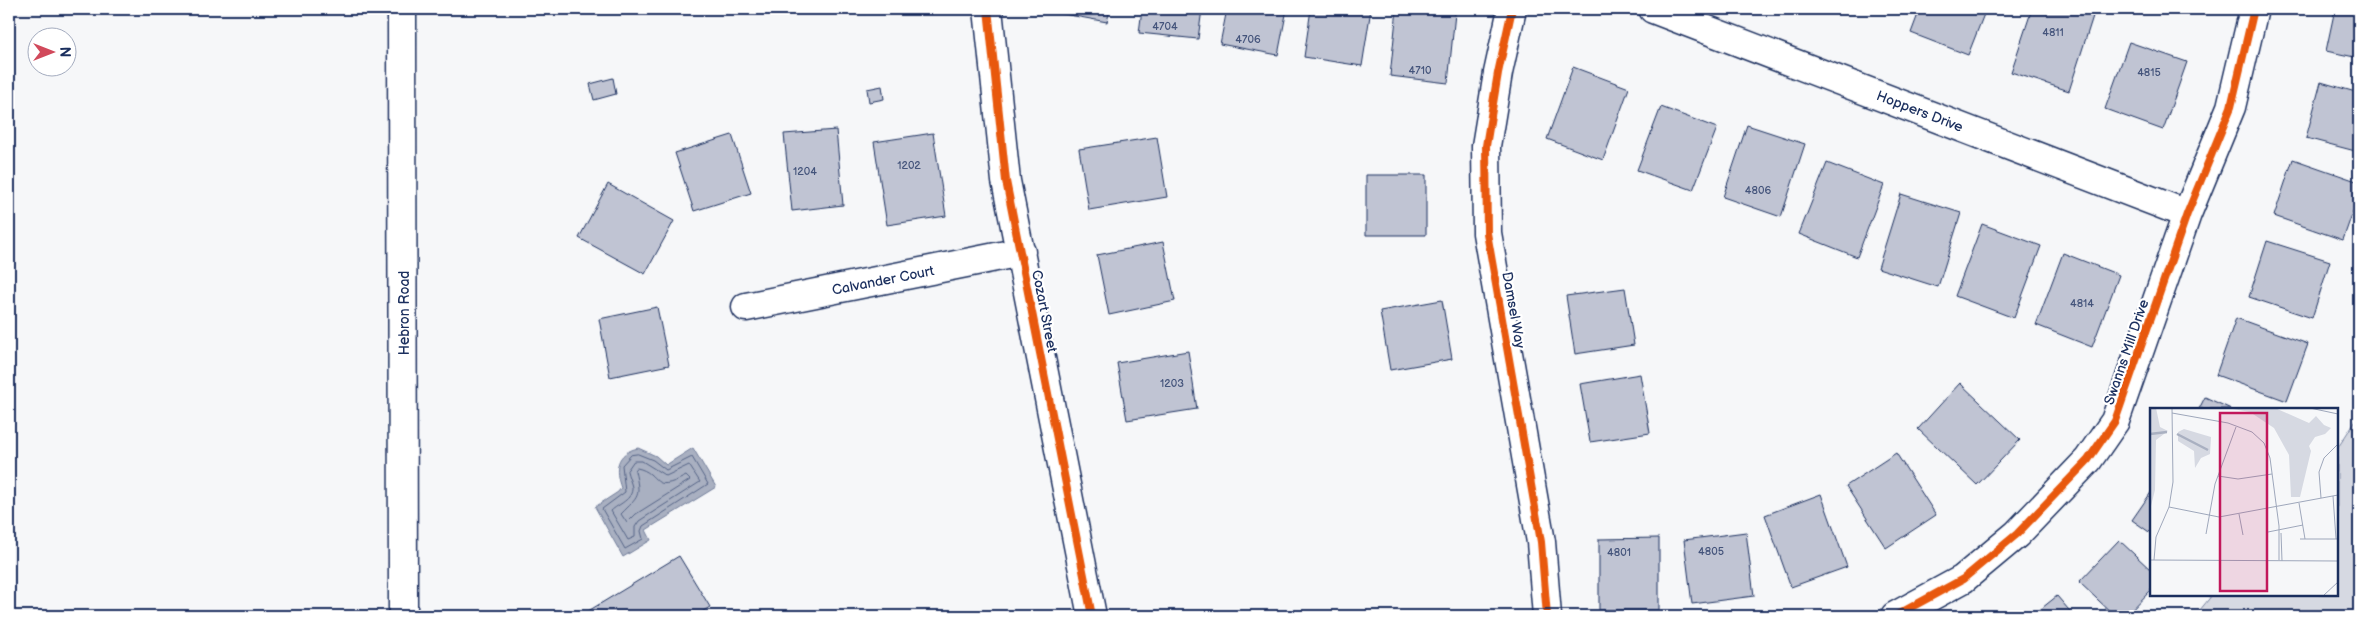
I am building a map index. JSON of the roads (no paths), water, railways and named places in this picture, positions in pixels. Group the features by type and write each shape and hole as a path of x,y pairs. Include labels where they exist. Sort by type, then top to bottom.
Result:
{"street":[{"name":"Hebron Road","path":"402,9 403,616"},
{"name":"Cozart Street","path":"988,9 993,75 1006,181 1092,616"},
{"name":"Damsel Way","path":"1512,9 1486,146 1487,233 1541,542 1547,616"},
{"name":"Hoppers Drive","path":"1653,9 2186,214"},
{"name":"Swanns Mill Drive","path":"1895,616 1963,579 2017,534 2088,460 2115,421 2186,214 2231,106 2254,9"},
{"name":"Calvander Court","path":"746,307 1021,252"}],"water":[{"path":"638,448 656,456 666,465 693,448 716,487 646,530 651,540 623,557 595,507 621,488 618,468 621,458 631,450"}]}
